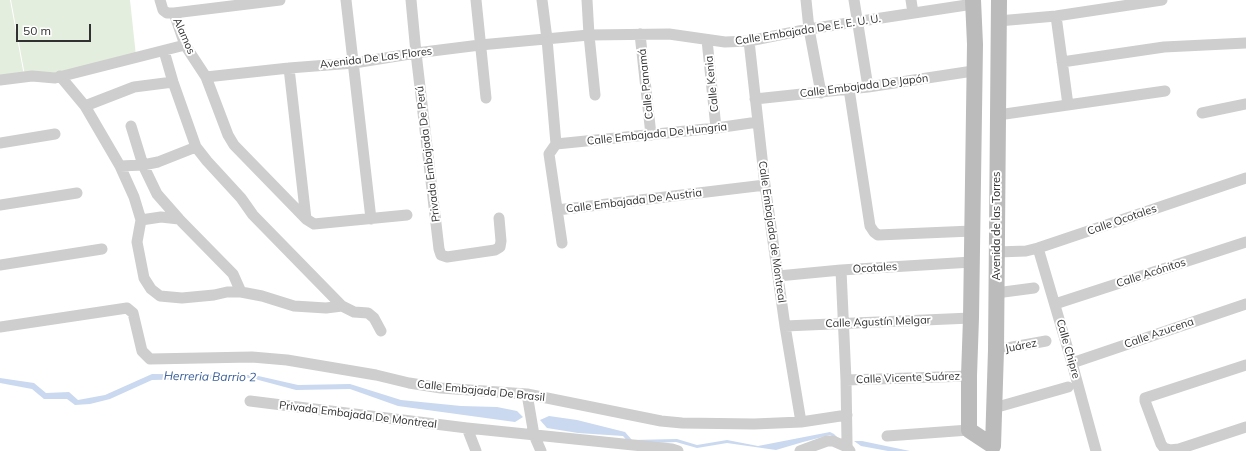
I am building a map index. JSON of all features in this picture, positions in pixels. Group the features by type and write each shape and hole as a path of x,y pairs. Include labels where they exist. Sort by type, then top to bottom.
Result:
{"main road":[{"name":"Avenida de las Torres","path":"993,448 996,350 999,0"},
{"path":"973,2 972,262 969,430 993,448"},
{"path":"974,44 998,44"}],"street":[{"name":"Alamos","path":"160,0 163,10 174,13 185,45 206,77 228,135 234,145 306,219"},
{"path":"174,13 219,4 280,0"},
{"path":"346,0 371,219"},
{"name":"Privada Embajada De Perú","path":"411,0 439,249 441,255 447,257 495,250 500,247 501,241 499,218"},
{"path":"476,0 486,98"},
{"name":"Calle Embajada De Austria","path":"542,0 547,39 556,144 549,154 557,210 765,184"},
{"path":"587,0 595,95"},
{"path":"806,0 809,29 821,92"},
{"path":"854,0 868,87"},
{"path":"911,0 913,13"},
{"path":"998,22 1056,16 1162,0"},
{"name":"Calle Embajada De E. E. U. U.","path":"547,39 589,36 670,34 725,42 749,41 809,29 858,23 973,2"},
{"path":"1056,16 1068,105"},
{"name":"Calle Panamá","path":"640,34 651,135"},
{"name":"Avenida De Las Flores","path":"206,77 354,63 480,45 547,39"},
{"name":"Calle Kenia","path":"707,40 716,128"},
{"name":"Calle Embajada de Montreal","path":"749,41 765,184 785,326 801,422"},
{"path":"1062,62 1164,47 1246,43"},
{"path":"0,80 32,76 55,78 185,45"},
{"path":"164,51 173,82 196,147 241,198 253,215 342,306 354,312 368,313 374,318 381,331"},
{"path":"289,68 306,219 314,224 408,216"},
{"name":"Calle Embajada De Japón","path":"755,99 849,90 973,71"},
{"path":"60,76 85,106 120,166 134,197 141,220 137,242 144,278 151,289 160,296 182,298 214,295 227,292 242,292 262,296 294,306 326,308 342,306"},
{"path":"85,106 134,87 173,82"},
{"path":"849,90 870,226 874,232 878,235 972,231"},
{"path":"998,115 1165,91"},
{"path":"1202,113 1246,104"},
{"name":"Calle Embajada De Hungria","path":"556,144 716,128 758,122"},
{"path":"131,126 142,165 157,194 179,219 233,274 242,292"},
{"path":"0,143 56,134"},
{"path":"120,166 142,165 158,162 196,147"},
{"name":"Calle Ocotales","path":"997,252 1026,251 1038,248 1246,178"},
{"path":"0,205 77,193"},
{"path":"557,210 562,243"},
{"path":"141,220 161,217 179,219"},
{"name":"Calle Acónitos","path":"1055,304 1246,242"},
{"name":"Calle Chipre","path":"1038,248 1096,451"},
{"path":"0,265 102,249"},
{"name":"Ocotales","path":"778,276 841,270 972,262"},
{"path":"800,451 828,441 848,444 841,270"},
{"path":"996,293 1034,288"},
{"name":"Calle Azucena","path":"1072,363 1246,304"},
{"name":"Calle Embajada De Brasil","path":"0,327 127,308 133,313 142,351 150,359 252,357 287,360 376,375 409,384 527,394 675,423 754,424 801,422 847,415"},
{"name":"Calle Agustín Melgar","path":"785,326 971,318"},
{"name":"Juárez","path":"996,350 1046,341"},
{"path":"1246,365 1145,398 1161,444 1164,448 1170,450 1179,449 1246,427"},
{"name":"Calle Vicente Suárez","path":"846,380 969,376"},
{"path":"994,408 1068,387"},
{"path":"527,394 534,435 541,451"},
{"name":"Privada Embajada De Montreal","path":"250,402 467,428"},
{"path":"476,451 467,428 534,435 607,447 677,450"},
{"path":"887,436 969,430"}],"green space":[{"path":"0,0 10,0 25,81 0,84"},
{"path":"11,0 130,0 136,56 26,81"}],"water":[{"name":"Herreria Barrio 2","path":"152,374 254,375 298,385 350,384 401,400 461,406 497,407 517,411 523,417 515,422 398,406 350,389 296,390 251,378 152,380 110,399 90,404 75,405 67,399 44,399 32,389 0,383 0,378 34,383 46,393 69,392 78,400 105,395"},
{"path":"549,416 577,420 625,432 632,440 677,439 697,445 727,440 758,446 830,432 838,438 830,435 776,450 727,443 697,448 676,442 630,444 623,436 578,433 547,428 540,420"},
{"path":"854,441 862,441 910,451 888,451 861,446"}]}
